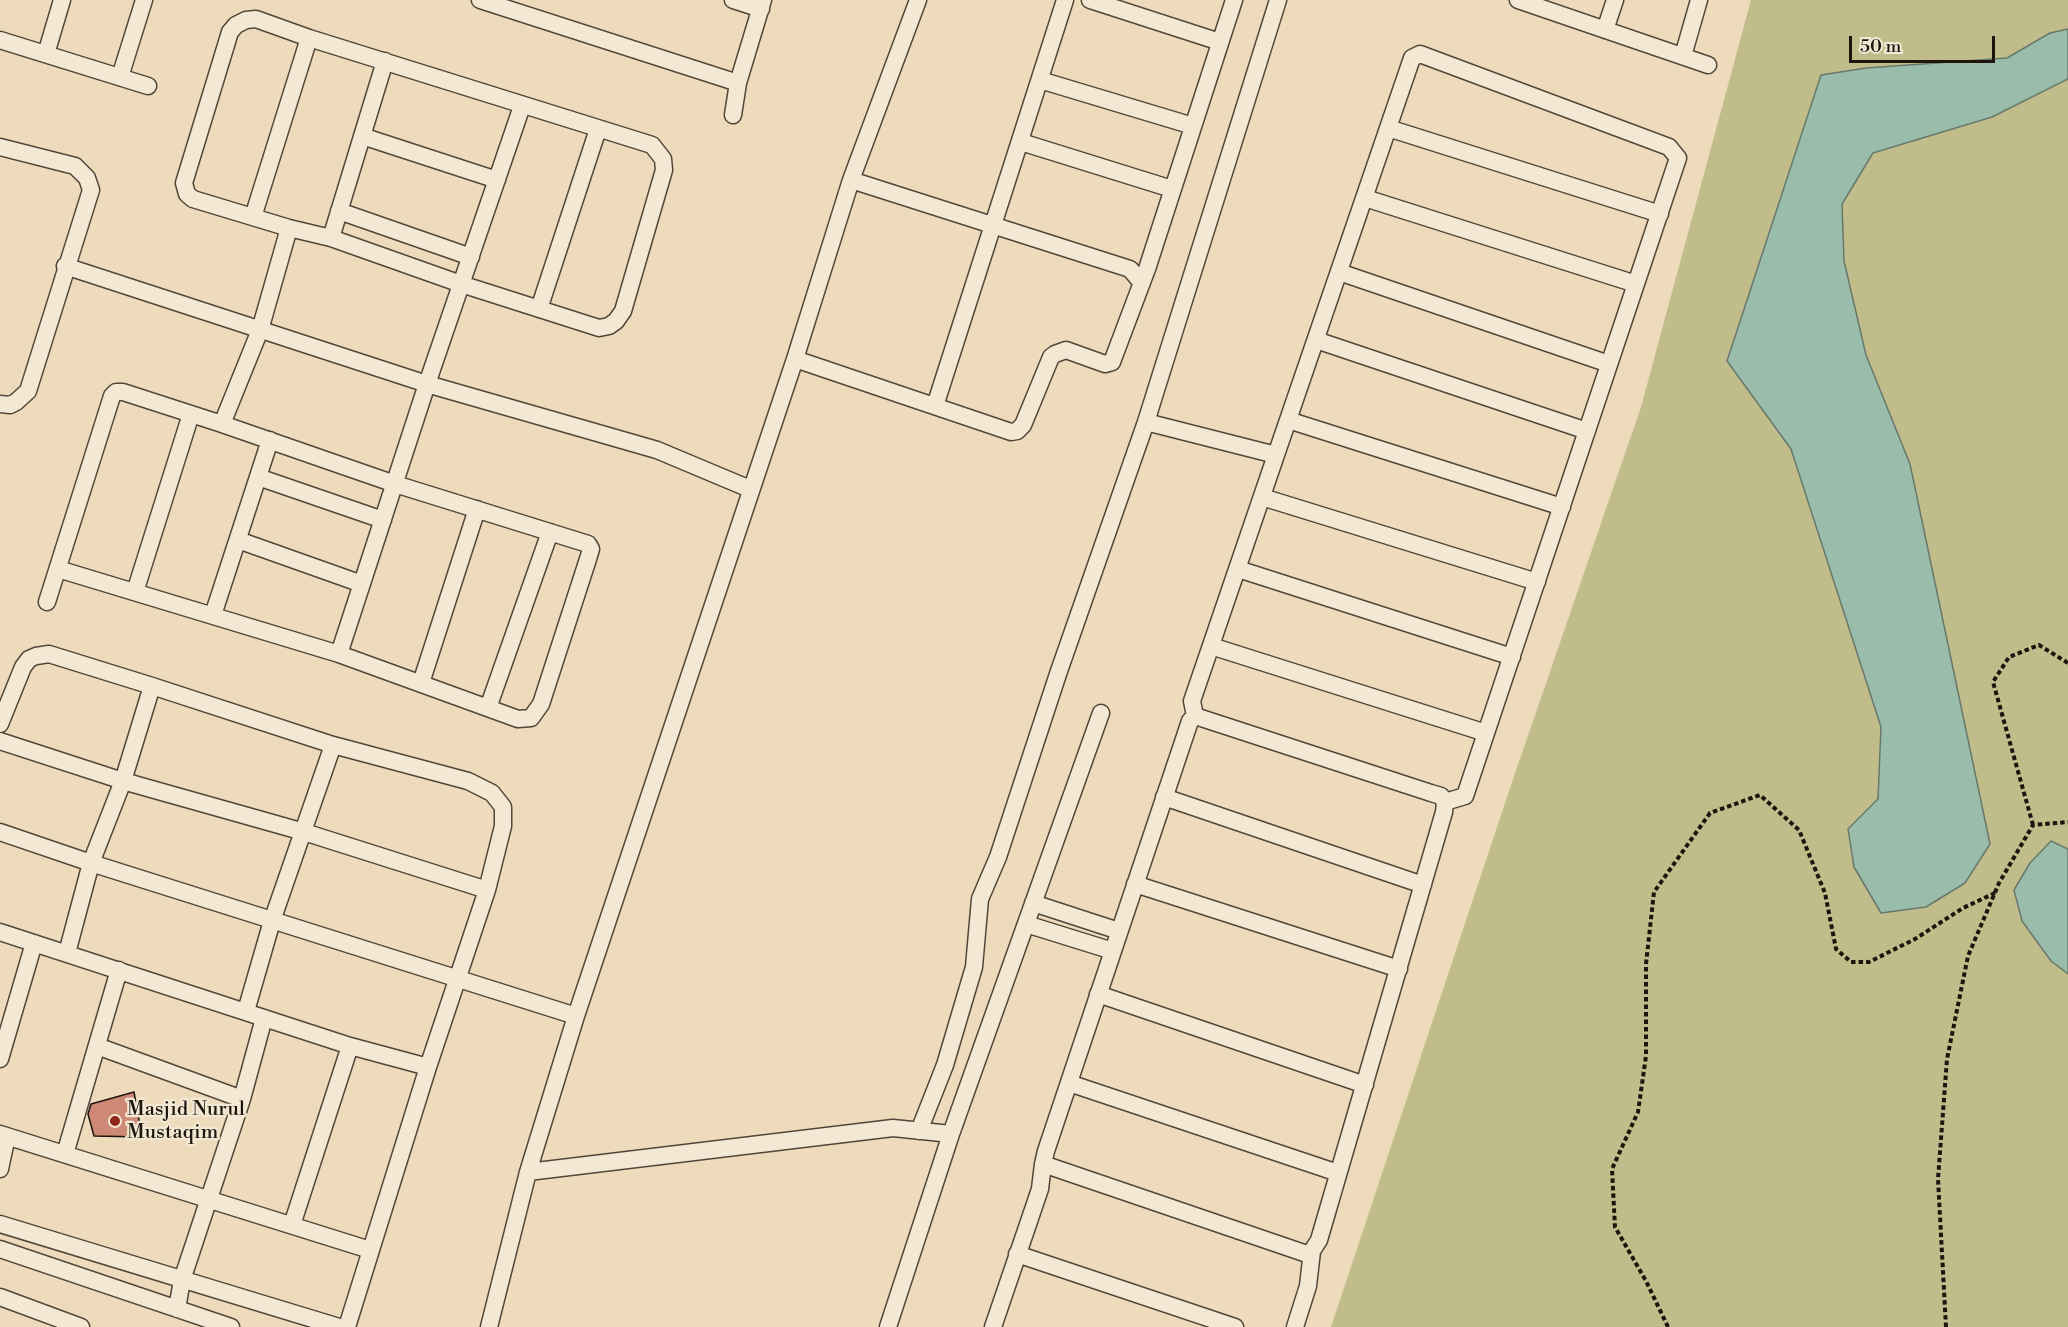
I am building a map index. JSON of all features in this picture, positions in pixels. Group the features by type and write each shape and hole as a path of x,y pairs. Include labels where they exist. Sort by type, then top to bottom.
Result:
{"street":[{"path":"46,54 62,0"},
{"path":"120,77 144,0"},
{"path":"480,0 512,5 738,82"},
{"path":"733,0 762,5 738,82 733,115"},
{"path":"489,1327 528,1172 576,1016 795,359 851,180 918,0"},
{"path":"935,406 995,226 1065,0"},
{"path":"1090,0 1220,42"},
{"path":"795,359 1011,432 1017,431 1023,425 1051,357 1055,354 1066,350 1105,364 1112,362 1142,283 1234,0"},
{"path":"919,1131 945,1065 974,967 980,899 998,857 1058,674 1146,422 1278,0"},
{"path":"1518,0 1540,3 1605,30 1708,65"},
{"path":"1605,30 1615,0"},
{"path":"1683,56 1699,0"},
{"path":"256,19 309,39 385,61 522,106 652,145 663,159 664,170 623,311 609,326 599,328 461,284 331,238 193,199 185,189 184,183 230,32 236,25 246,20 256,19"},
{"path":"253,217 309,39"},
{"path":"0,40 148,86"},
{"path":"1195,716 1192,702 1211,645 1412,58 1420,54 1669,147 1678,158 1465,796 1444,802"},
{"path":"331,238 385,61"},
{"path":"1040,80 1193,126"},
{"path":"339,654 522,106"},
{"path":"1388,128 1660,214"},
{"path":"539,309 598,129"},
{"path":"362,136 497,180"},
{"path":"1021,142 1172,189"},
{"path":"0,148 75,166 87,178 91,190 65,266 28,391 16,402 9,405 0,404"},
{"path":"851,180 1130,269 1142,283"},
{"path":"1365,198 1636,284"},
{"path":"339,211 471,257"},
{"path":"222,424 260,330 289,228"},
{"path":"65,266 428,384 657,450 750,489"},
{"path":"1339,272 1609,364"},
{"path":"1316,340 1587,431"},
{"path":"47,602 113,394 116,392 123,392 395,484 588,544 591,549 541,704 531,718 518,719 339,654 58,569"},
{"path":"135,592 191,414"},
{"path":"1288,420 1562,507"},
{"path":"1146,422 1276,455"},
{"path":"213,615 270,440"},
{"path":"258,477 383,520"},
{"path":"1262,497 1537,582"},
{"path":"421,683 477,509"},
{"path":"488,708 550,532"},
{"path":"238,540 362,584"},
{"path":"1238,568 1512,657"},
{"path":"1211,645 1486,734"},
{"path":"0,724 23,667 30,659 49,654 333,746 468,781 492,793 503,807 503,826 487,890 428,1067 347,1327"},
{"path":"67,953 91,863 123,781 152,686"},
{"path":"888,1327 951,1134 1101,713"},
{"path":"993,1327 1040,1189 1043,1164 1098,994 1190,720 1195,716"},
{"path":"1195,716 1441,796 1444,802 1444,812 1365,1085 1318,1240 1312,1251 1308,1286 1295,1327"},
{"path":"0,741 123,781 304,832 487,890"},
{"path":"246,1011 272,921 333,746"},
{"path":"1164,797 1423,885"},
{"path":"0,832 272,921 576,1016"},
{"path":"1135,884 1399,969"},
{"path":"1033,903 1119,931"},
{"path":"1026,924 1113,951"},
{"path":"0,932 350,1046 428,1067"},
{"path":"0,1059 4,1031 34,943"},
{"path":"65,1154 119,970"},
{"path":"1098,994 1365,1085"},
{"path":"177,1309 182,1280 242,1099 264,1018"},
{"path":"97,1046 242,1099"},
{"path":"292,1226 350,1046"},
{"path":"1069,1083 1338,1173"},
{"path":"528,1172 893,1128 951,1134"},
{"path":"0,1169 3,1135 370,1251"},
{"path":"1043,1164 1298,1252 1307,1254 1312,1251"},
{"path":"0,1224 339,1327"},
{"path":"0,1249 231,1327"},
{"path":"1017,1254 1235,1327"},
{"path":"0,1297 78,1327"}],"path":[{"path":"1946,1327 1938,1179 1947,1059 1968,956 1995,893 2033,825 1993,682 2009,657 2039,645 2068,663"},
{"path":"1668,1327 1647,1281 1615,1227 1612,1169 1638,1112 1646,1056 1646,964 1654,892 1710,813 1760,795 1799,830 1825,893 1836,949 1851,962 1869,962 1916,939 1963,908 1995,893"},
{"path":"2033,825 2068,822"}],"shaded area":[{"path":"1751,0 2068,0 2068,1327 1331,1327 1509,791 1641,407"},
{"path":"2068,29 2068,79 1992,117 1873,153 1842,204 1844,261 1866,355 1910,464 1990,844 1965,883 1926,907 1881,913 1854,867 1848,829 1878,799 1881,727 1791,449 1727,361 1821,75 1866,68 2007,58 2050,33"},
{"path":"2051,841 2068,849 2068,974 2051,961 2022,921 2014,890 2030,863"}],"building":[{"name":"Masjid Nurul Mustaqim","path":"134,1092 142,1137 94,1136 88,1114 91,1104"}],"place":[{"name":"Masjid Nurul Mustaqim","path":"115,1121"}]}
